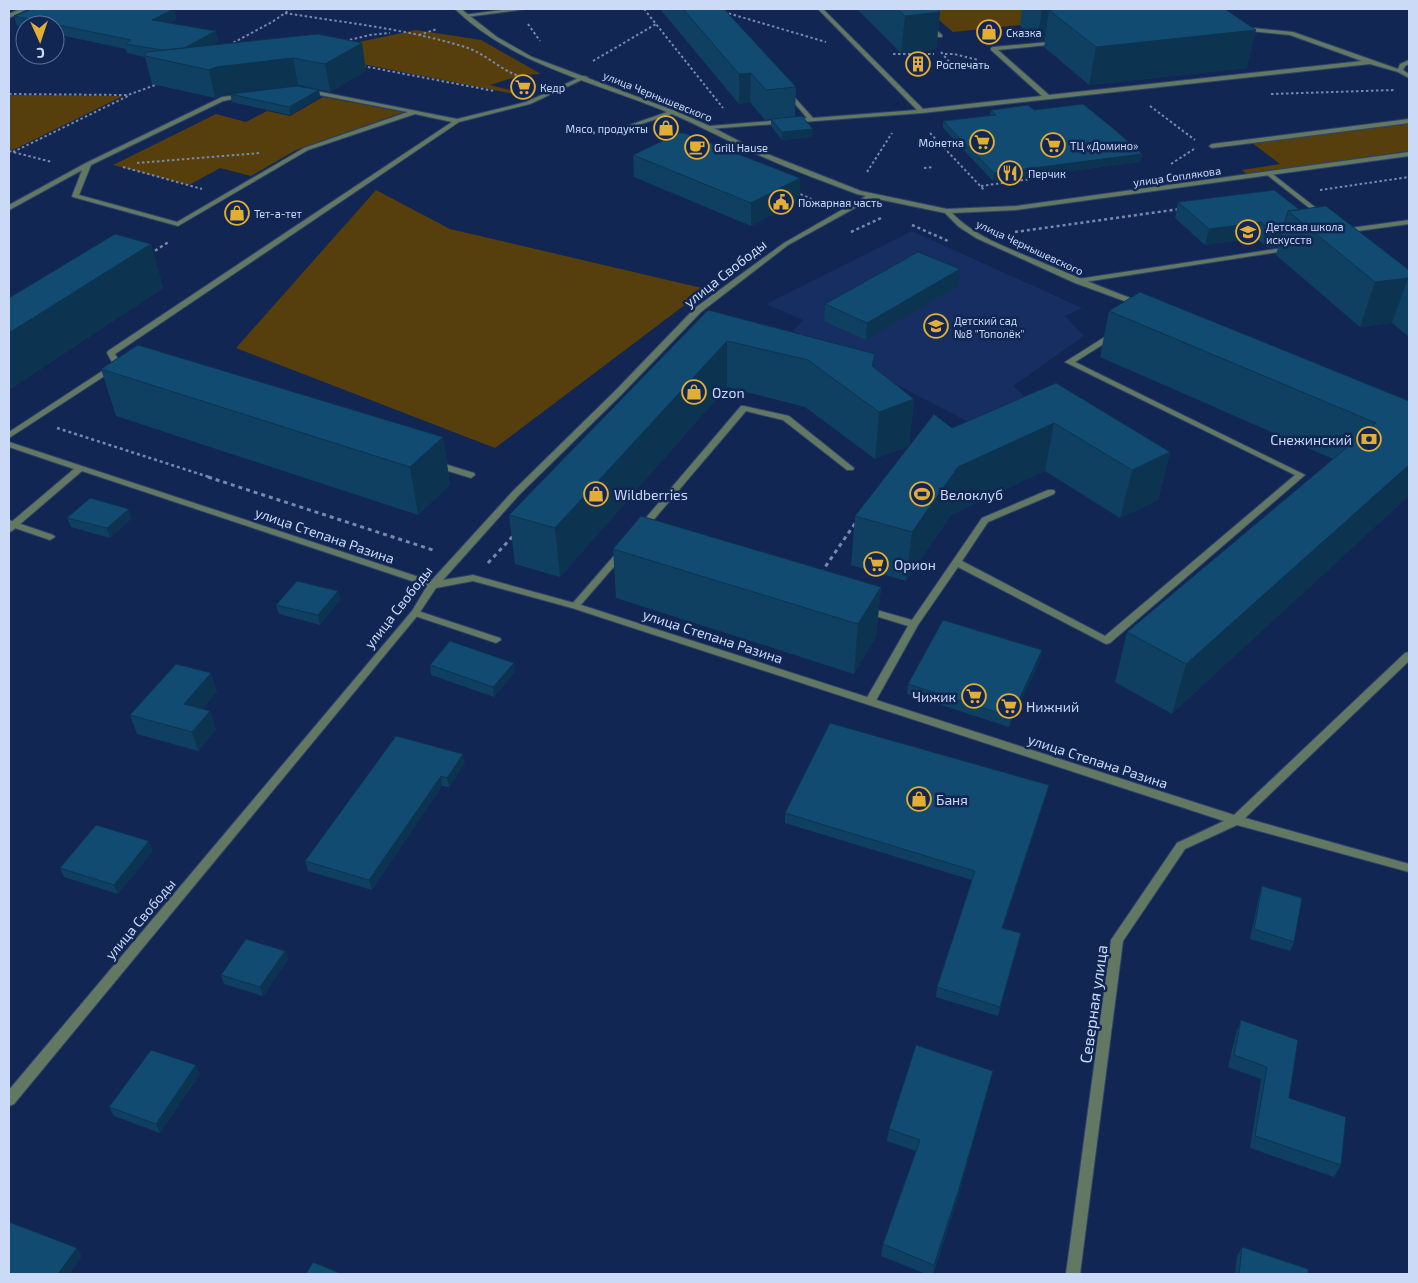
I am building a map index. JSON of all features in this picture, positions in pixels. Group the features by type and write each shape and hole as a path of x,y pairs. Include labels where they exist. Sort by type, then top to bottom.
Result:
{"street":[{"path":"9,16 24,9"},
{"name":"улица Чернышевского","path":"458,9 495,38 530,58 585,77 673,112 710,128 750,149 812,175 871,196 947,211 962,226 978,237 1078,281 1147,307"},
{"path":"466,15 523,9"},
{"path":"820,9 922,111"},
{"path":"910,9 940,36"},
{"path":"1234,29 1291,33 1370,62 1400,70 1409,76"},
{"path":"1048,98 994,49 1061,42"},
{"path":"710,128 905,113 1370,62"},
{"path":"1400,70 1402,65 1409,62"},
{"path":"126,367 117,364 111,353 457,121 528,103 585,77"},
{"path":"298,89 457,121"},
{"path":"785,89 810,120"},
{"path":"9,208 88,164 222,99 250,95"},
{"path":"88,164 76,196 178,224 306,149 415,112"},
{"path":"627,127 673,112"},
{"path":"1212,146 1409,121"},
{"name":"улица Соплякова","path":"947,211 1016,208 1409,154"},
{"path":"1268,173 1329,220"},
{"name":"улица Свободы","path":"9,1100 415,613 433,585 516,493 618,393 698,310 786,244 871,196"},
{"path":"1343,231 1409,222"},
{"path":"1336,226 1343,231 1347,240"},
{"path":"1078,281 1298,248"},
{"path":"956,562 1106,642 1301,475 1068,362 1124,329"},
{"path":"9,436 117,364"},
{"path":"638,533 744,408 786,418 850,468"},
{"name":"улица Степана Разина","path":"9,444 433,585 474,578 575,606 1236,820 1409,868"},
{"path":"424,460 471,475"},
{"path":"10,526 82,467"},
{"path":"870,701 914,624 985,520 1051,492"},
{"path":"10,526 50,537"},
{"path":"575,606 625,548"},
{"path":"852,605 914,624"},
{"path":"415,613 496,640"},
{"name":"Северная улица","path":"1073,1274 1118,940 1182,846 1236,820 1409,655"}],"path":[{"path":"227,46 272,22 291,9"},
{"path":"644,9 724,109"},
{"path":"723,11 826,42"},
{"path":"285,13 417,35 470,49 519,77 538,80 557,90"},
{"path":"592,61 656,24"},
{"path":"417,35 437,29"},
{"path":"341,42 396,33"},
{"path":"864,54 954,54 982,61"},
{"path":"1270,94 1399,89"},
{"path":"12,152 128,95"},
{"path":"867,172 905,113"},
{"path":"930,133 980,186 1045,177 1048,179"},
{"path":"1170,164 1201,144"},
{"path":"9,151 58,163"},
{"path":"113,165 267,152"},
{"path":"97,160 226,196"},
{"path":"924,168 933,167"},
{"path":"1294,193 1409,177"},
{"path":"978,237 1180,209"},
{"path":"845,234 888,215"},
{"path":"920,229 952,244"},
{"path":"145,257 162,246"},
{"path":"33,420 421,548"},
{"path":"818,577 861,515"},
{"path":"474,578 514,535"}],"shaded area":[{"path":"913,9 1166,10 953,32 933,15"},
{"path":"416,30 481,40 541,74 522,75 490,85 531,95 529,97 306,53"},
{"path":"9,95 123,96 13,150 9,149"},
{"path":"323,97 404,112 296,150 251,176 220,168 189,185 113,165 216,114 246,122 267,111 290,116"},
{"path":"1409,121 1409,151 1247,174 1242,170 1280,164 1251,142"},
{"path":"376,190 450,229 706,289 495,448 236,348"},
{"name":"Детский сад №8 \"Тополёк\"","path":"912,231 1082,308 1065,316 1084,336 1013,386 1028,400 976,426 793,331 803,320 766,304"}],"building":[{"path":"32,9 174,9 152,20 216,31 184,48 163,50 125,44 131,40 65,26 65,15 17,15"},
{"path":"683,9 724,9 796,87 766,90 751,73 739,74"},
{"path":"897,9 936,9 940,12 905,16"},
{"path":"1225,9 1256,30 1096,47 1049,10"},
{"path":"318,34 362,43 325,64 293,58 216,67 209,70 145,56 146,52"},
{"path":"297,86 319,90 289,107 230,94"},
{"name":"ТЦ «Домино»","path":"1083,104 1142,154 994,173 943,121 996,115 991,110 1028,105 1034,110"},
{"path":"802,116 813,129 782,132 771,119"},
{"path":"679,133 684,133 800,178 751,203 633,155"},
{"path":"1274,190 1300,210 1288,211 1282,231 1273,232 1261,222 1209,229 1178,202"},
{"path":"1326,206 1409,270 1409,279 1375,282 1288,211"},
{"path":"115,234 151,244 9,333 9,298"},
{"path":"918,252 960,269 867,323 825,304"},
{"path":"1140,292 1409,401 1409,465 1186,664 1127,632 1376,423 1109,311"},
{"path":"708,310 875,354 872,366 914,399 879,412 808,360 727,341 555,528 509,515"},
{"path":"138,345 443,437 410,467 101,369"},
{"path":"1056,383 1170,452 1132,470 1054,423 958,467 912,532 855,516 934,414 952,428"},
{"path":"90,498 129,509 107,528 67,518"},
{"path":"641,516 881,587 858,624 613,549"},
{"path":"297,581 338,591 318,615 276,605"},
{"path":"943,620 1042,650 1011,717 908,684"},
{"path":"450,641 514,663 493,687 430,665"},
{"path":"176,664 211,673 184,704 210,711 192,732 130,715"},
{"path":"830,723 1049,785 1002,928 1021,933 1000,1007 937,987 975,871 785,813"},
{"path":"396,736 463,754 447,778 441,776 369,880 305,861"},
{"path":"96,825 149,841 114,885 60,868"},
{"path":"1262,886 1302,898 1294,942 1254,929"},
{"path":"246,939 285,951 260,987 221,975"},
{"path":"1241,1020 1298,1040 1289,1098 1346,1117 1341,1165 1255,1136 1267,1067 1234,1055"},
{"path":"916,1045 993,1071 959,1189 934,1265 883,1244 920,1140 889,1129"},
{"path":"151,1050 196,1065 156,1124 109,1107"},
{"path":"9,1222 77,1248 58,1274 9,1274"},
{"path":"1242,1247 1308,1269 1308,1274 1239,1274"},
{"path":"313,1262 342,1274 306,1274"}],"place":[{"name":"Сказка","path":"989,32"},
{"name":"Роспечать","path":"918,64"},
{"name":"Кедр","path":"523,87"},
{"name":"Мясо, продукты","path":"666,128"},
{"name":"Монетка","path":"982,142"},
{"name":"ТЦ «Домино»","path":"1053,145"},
{"name":"Grill Hause","path":"697,147"},
{"name":"Перчик","path":"1010,173"},
{"name":"Пожарная часть","path":"781,202"},
{"name":"Тет-а-тет","path":"237,213"},
{"name":"Детская школа искусств","path":"1248,232"},
{"name":"Детский сад №8 \"Тополёк\"","path":"936,326"},
{"name":"Ozon","path":"694,392"},
{"name":"Снежинский","path":"1369,439"},
{"name":"Wildberries","path":"596,494"},
{"name":"Велоклуб","path":"922,494"},
{"name":"Орион","path":"876,564"},
{"name":"Чижик","path":"974,696"},
{"name":"Нижний","path":"1009,706"},
{"name":"Баня","path":"919,799"}]}
